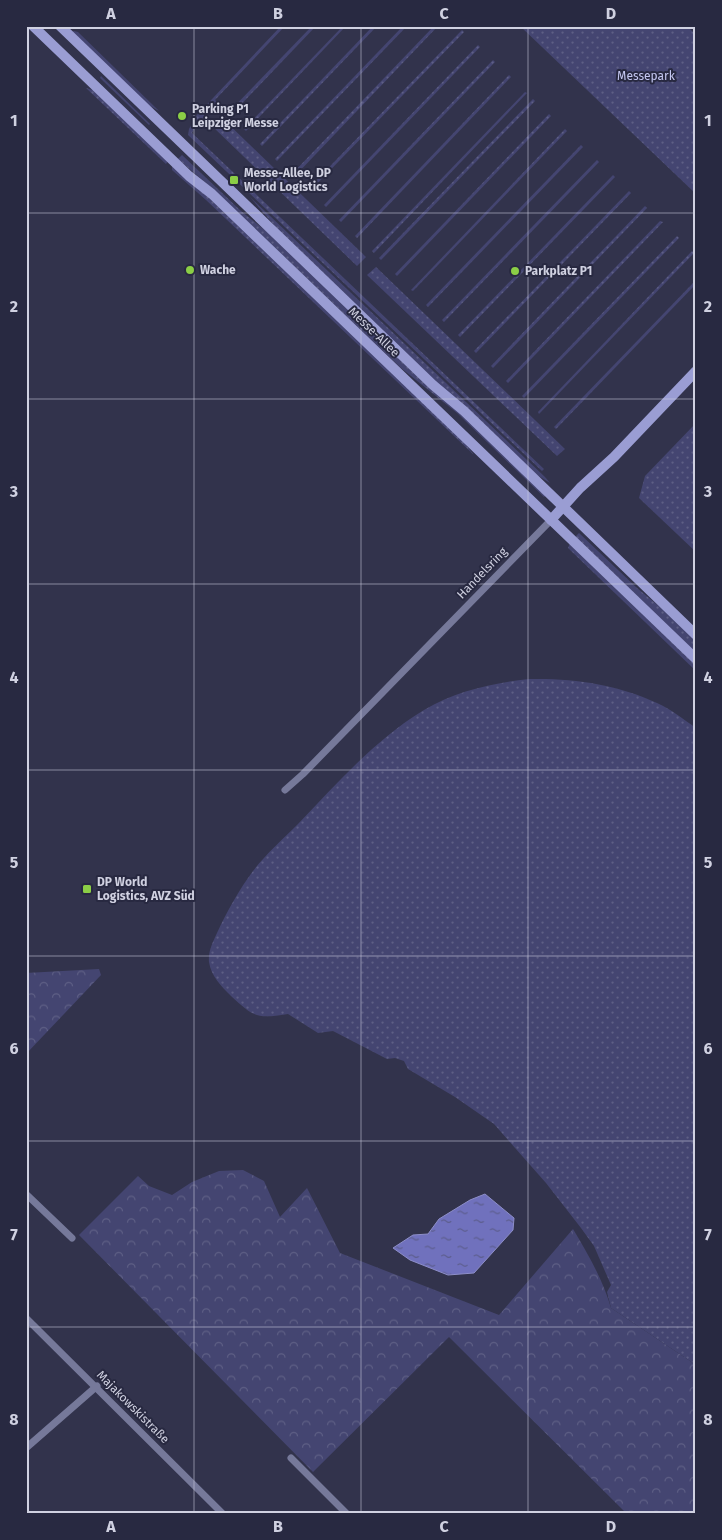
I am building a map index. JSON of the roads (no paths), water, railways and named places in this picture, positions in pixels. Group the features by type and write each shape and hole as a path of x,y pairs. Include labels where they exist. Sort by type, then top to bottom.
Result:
{"main road":[{"name":"Messe-Allee","path":"33,26 189,176 212,194 696,659"},
{"name":"Messe-Allee","path":"60,26 696,635"},
{"name":"Handelsring","path":"551,520 696,371"}],"street":[{"name":"Handelsring","path":"285,790 303,774 551,520"},
{"path":"26,1194 72,1238"},
{"name":"Majakowskistraße","path":"26,1318 221,1511"},
{"path":"26,1448 96,1386"},
{"path":"291,1458 347,1514"},
{"path":"212,1514 221,1511"}],"water":[{"path":"485,1194 514,1218 513,1230 474,1273 448,1275 410,1260 393,1248 413,1235 428,1234 439,1219 470,1200"}],"place":[{"name":"Parking P1 Leipziger Messe","path":"182,116"},
{"name":"Messe-Allee, DP World Logistics","path":"234,180"},
{"name":"Wache","path":"190,270"},
{"name":"Parkplatz P1","path":"515,271"},
{"name":"DP World Logistics, AVZ Süd","path":"87,889"}],"park label":[{"name":"Messepark","path":"646,76"}]}
